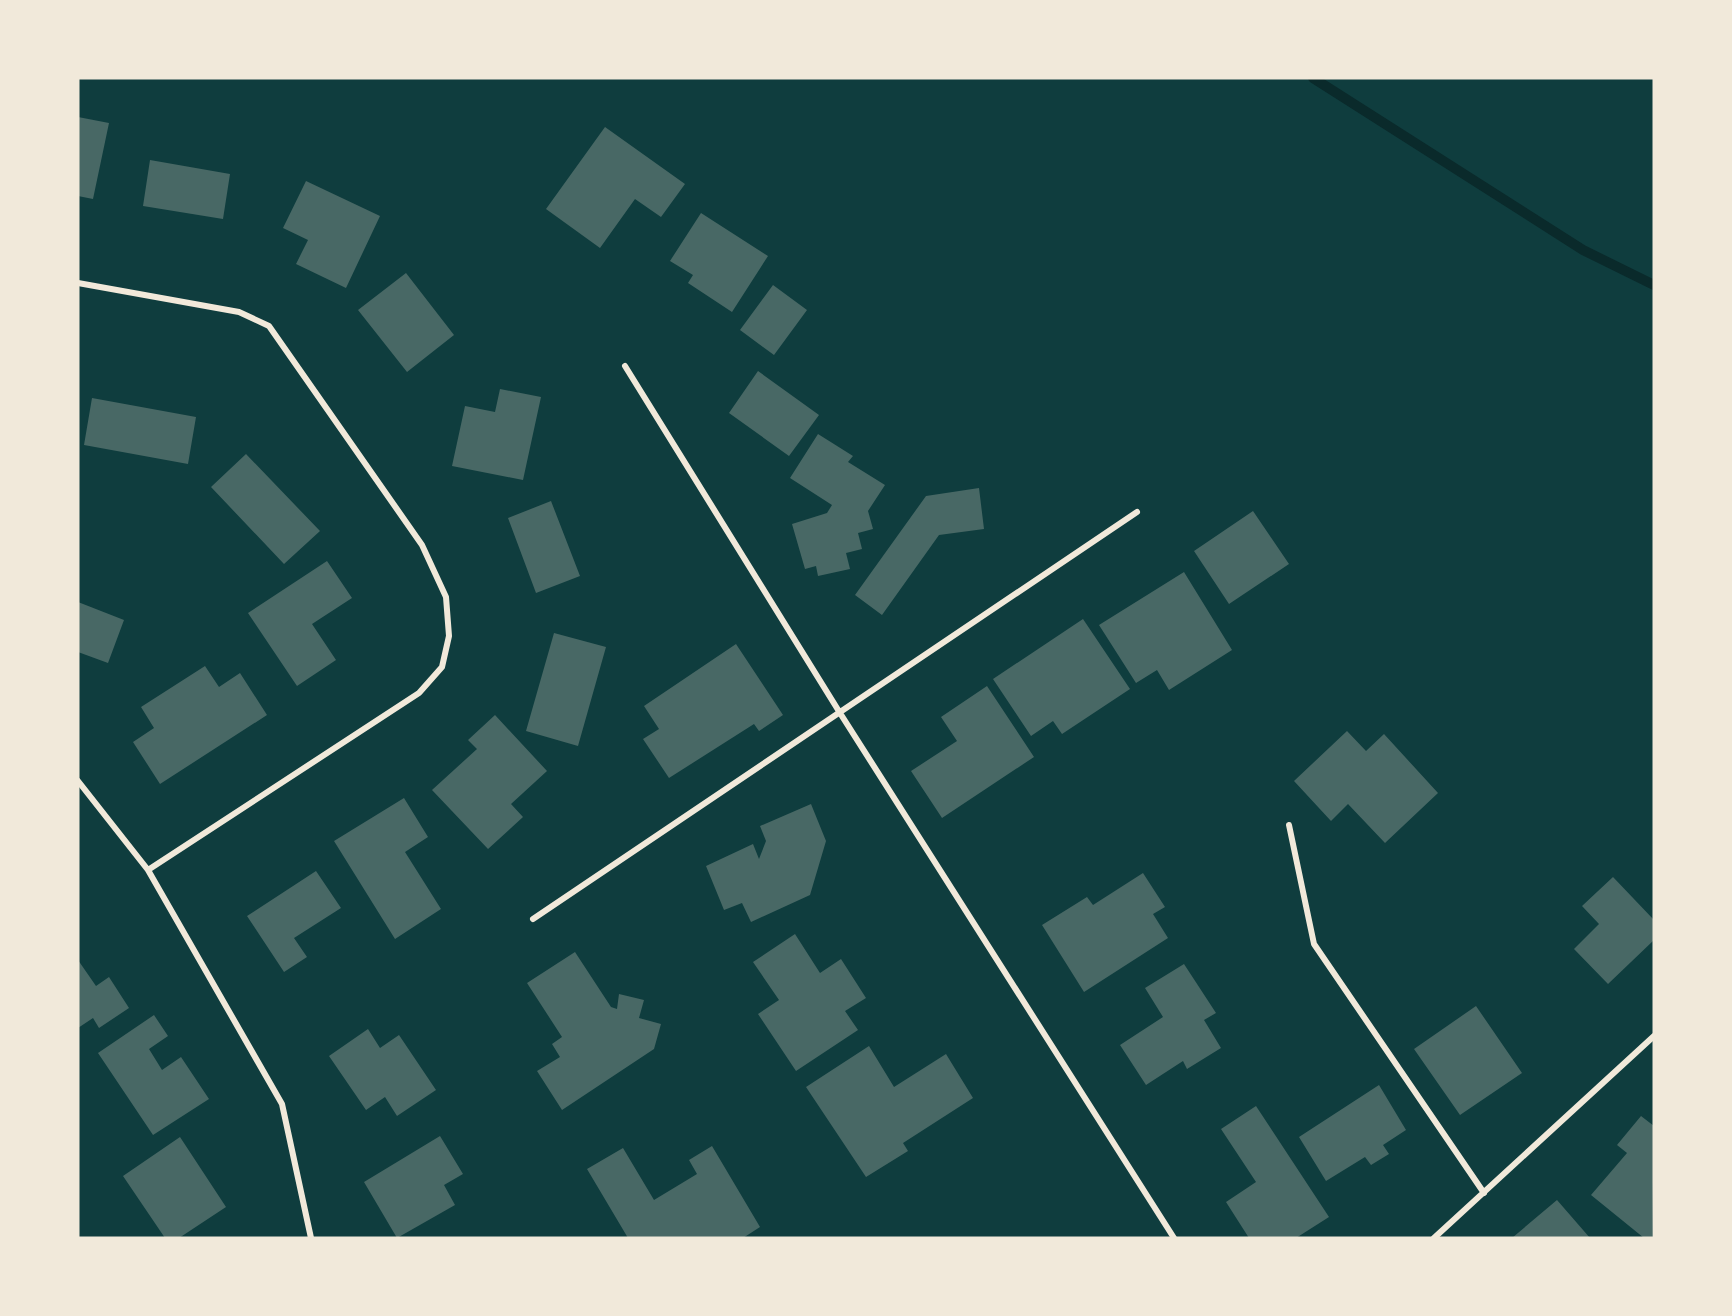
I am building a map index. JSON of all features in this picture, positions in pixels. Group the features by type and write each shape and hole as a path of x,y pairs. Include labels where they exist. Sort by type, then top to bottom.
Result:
{"street":[{"path":"78,283 239,312 269,326 422,545 446,597 449,636 442,667 419,693 148,870"},
{"path":"625,366 840,713 1174,1238"},
{"path":"533,919 1137,512"},
{"path":"78,781 148,870 282,1104 311,1238"},
{"path":"1288,825 1314,944 1484,1192"},
{"path":"1434,1238 1654,1036"}],"building":[{"path":"78,117 109,123 93,199 78,196"},
{"path":"605,127 685,184 661,217 635,199 600,248 546,209"},
{"path":"150,160 230,174 223,219 143,206"},
{"path":"306,181 380,216 346,288 296,264 308,240 283,228"},
{"path":"701,213 768,256 732,312 688,283 693,275 670,261"},
{"path":"406,273 454,335 407,372 358,310"},
{"path":"773,285 807,310 774,355 740,330"},
{"path":"758,371 819,415 789,456 729,413"},
{"path":"500,389 541,397 523,480 452,466 465,406 495,412"},
{"path":"92,398 196,417 188,464 84,445"},
{"path":"818,434 853,456 848,462 885,485 868,511 873,529 858,533 862,549 846,553 850,569 818,576 816,566 805,569 792,524 827,513 832,505 790,478"},
{"path":"246,454 320,531 284,564 211,487"},
{"path":"979,488 984,529 939,535 882,615 855,595 926,496"},
{"path":"551,501 580,576 536,593 508,518"},
{"path":"1253,511 1289,564 1229,604 1194,551"},
{"path":"327,561 352,598 312,624 336,660 297,686 248,613"},
{"path":"1184,572 1232,650 1169,690 1157,670 1136,683 1099,625"},
{"path":"78,602 124,620 108,663 78,652"},
{"path":"1083,619 1130,689 1062,734 1053,721 1031,736 993,679"},
{"path":"554,633 606,647 578,746 526,731"},
{"path":"736,644 783,715 759,731 754,724 669,778 643,739 659,729 644,706"},
{"path":"205,666 219,687 240,673 267,715 160,784 133,742 154,728 141,707"},
{"path":"987,686 1034,757 942,818 911,771 957,741 941,717"},
{"path":"495,715 547,771 511,804 523,817 488,849 432,790 477,749 468,740"},
{"path":"1347,731 1366,751 1384,734 1438,793 1385,843 1348,804 1331,821 1294,781"},
{"path":"404,798 428,837 405,852 441,909 395,939 334,841"},
{"path":"811,804 826,841 810,895 751,922 742,903 724,910 706,866 753,844 759,859 766,841 760,826"},
{"path":"316,871 341,908 294,938 307,957 284,972 247,916"},
{"path":"1143,873 1165,907 1153,914 1168,938 1084,992 1042,925 1087,897 1093,905"},
{"path":"1613,877 1654,920 1654,940 1608,984 1574,949 1599,924 1582,906"},
{"path":"795,934 820,973 841,959 866,998 845,1011 858,1030 796,1071 758,1014 779,1000 753,962"},
{"path":"575,952 611,1007 617,1009 619,994 644,1000 639,1018 661,1024 654,1049 562,1110 537,1071 560,1057 552,1044 562,1037 527,983"},
{"path":"78,960 96,986 109,977 129,1008 99,1028 93,1018 78,1028"},
{"path":"1184,964 1216,1013 1204,1020 1221,1048 1187,1069 1183,1061 1146,1085 1120,1045 1163,1017 1145,988"},
{"path":"1476,1006 1522,1073 1460,1115 1414,1049"},
{"path":"154,1015 168,1036 149,1049 162,1070 181,1057 209,1099 153,1135 98,1053"},
{"path":"368,1029 380,1048 399,1035 436,1090 397,1116 385,1097 366,1110 329,1056"},
{"path":"869,1046 894,1087 946,1054 973,1098 903,1143 908,1151 866,1177 806,1087"},
{"path":"1379,1085 1406,1130 1383,1145 1389,1154 1371,1165 1365,1157 1326,1181 1299,1137"},
{"path":"1256,1106 1329,1217 1296,1238 1249,1238 1226,1202 1256,1182 1221,1129"},
{"path":"1641,1116 1654,1126 1652,1238 1644,1238 1591,1195 1627,1153 1617,1145"},
{"path":"440,1136 463,1174 444,1185 455,1205 397,1238 364,1182"},
{"path":"180,1137 226,1207 179,1238 165,1238 123,1176"},
{"path":"712,1146 760,1227 743,1238 628,1238 587,1169 623,1148 654,1200 697,1174 689,1160"},
{"path":"1557,1200 1590,1238 1512,1238"}],"waterway":[{"path":"1313,78 1583,250 1654,285"}]}
